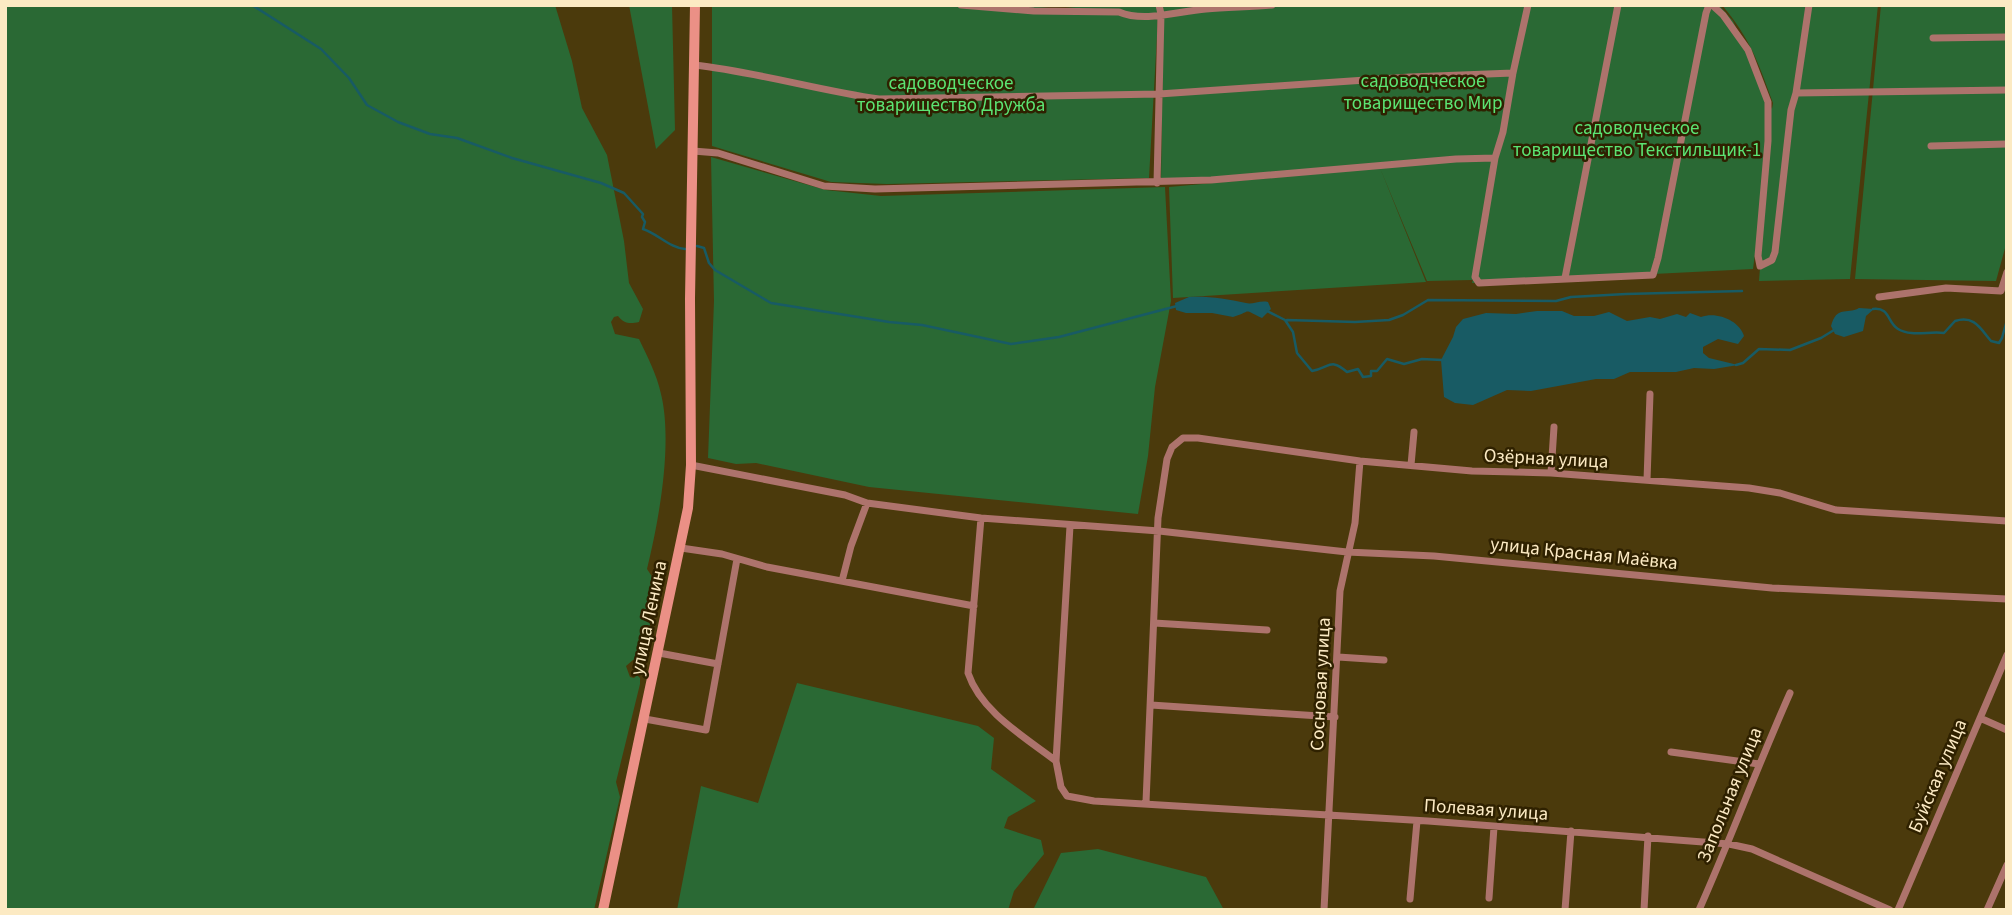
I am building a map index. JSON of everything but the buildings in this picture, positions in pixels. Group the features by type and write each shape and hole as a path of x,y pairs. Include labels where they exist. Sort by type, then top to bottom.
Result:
{"main road":[{"name":"улица Ленина","path":"603,910 688,508 691,465 690,329 695,5"}],"street":[{"path":"961,5 1034,11 1119,12 1142,17 1272,5"},
{"path":"1157,183 1161,14 1158,5"},
{"path":"1528,5 1501,141 1495,158 1476,281 1479,283 1653,275 1706,13 1711,5 1723,15 1748,50 1768,102 1768,141 1758,256 1760,266 1772,260 1791,110 1809,5"},
{"path":"1565,278 1618,5"},
{"path":"1933,38 2007,37"},
{"path":"694,65 735,69 879,99 1159,94 1409,77 1513,74"},
{"path":"1796,93 2007,90"},
{"path":"1931,146 2007,144"},
{"path":"693,151 718,153 824,186 842,188 1157,183 1495,158"},
{"path":"1879,297 1946,288 2001,291 2007,272"},
{"path":"1647,480 1650,394"},
{"path":"1551,473 1554,427"},
{"path":"1411,465 1414,432"},
{"name":"Озёрная улица","path":"1159,531 1158,518 1167,458 1172,447 1183,438 1360,461 1472,471 1647,480 1780,493 1836,510 2007,522"},
{"name":"Сосновая улица","path":"1324,910 1340,591 1355,523 1360,461"},
{"name":"улица Красная Маёвка","path":"691,465 845,495 867,503 981,518 1159,531 1347,552 1434,556 1772,588 2007,599"},
{"path":"842,581 851,546 867,503"},
{"path":"981,518 968,673 972,685 995,715 1056,761"},
{"path":"1056,761 1070,526"},
{"path":"1146,802 1159,531"},
{"path":"681,548 974,606"},
{"path":"645,719 706,730 737,559"},
{"path":"1154,623 1267,630"},
{"path":"659,653 718,664"},
{"name":"Буйская улица","path":"1898,910 2007,655"},
{"path":"1338,657 1384,660"},
{"name":"Запольная улица","path":"1699,910 1729,844 1759,764 1790,693"},
{"path":"1151,705 1335,717"},
{"path":"1980,718 2007,730"},
{"path":"1671,752 1759,764"},
{"name":"Полевая улица","path":"1056,761 1061,787 1067,796 1094,801 1146,802 1648,836 1729,844 1752,849 1890,910"},
{"path":"1410,899 1417,821"},
{"path":"1489,898 1494,827"},
{"path":"1565,910 1571,831"},
{"path":"1644,910 1648,836"},
{"path":"1987,910 2007,865"}],"green space":[{"path":"5,5 555,5 572,61 582,108 607,155 624,241 629,283 643,309 639,322 627,323 618,316 611,322 615,334 639,339 659,387 666,435 660,505 647,569 653,578 664,581 649,628 648,649 643,660 633,660 626,666 630,677 637,675 640,678 640,684 616,782 620,797 594,910 5,910"},
{"path":"629,5 672,5 675,130 656,149"},
{"name":"садоводческое товарищество Дружба","path":"712,5 1016,5 1158,18 1149,178 887,184 831,182 712,146"},
{"path":"1047,5 1158,5 1158,16 1055,6"},
{"path":"1161,5 1719,5 1733,21 1772,109 1773,103 1753,52 1740,29 1722,5 1878,5 1850,279 1759,281 1769,148 1753,269 1472,283 1474,274 1472,280 1427,281 1380,168 1426,282 1173,298 1169,187 1336,172 1161,180"},
{"path":"1881,5 2007,5 2007,241 1996,281 1855,279"},
{"path":"711,157 826,190 881,196 1165,187 1171,301 1155,387 1148,456 1138,514 869,487 756,463 736,464 708,458 714,301"},
{"path":"797,683 978,726 994,738 991,769 1036,801 1008,817 1004,828 1041,840 1044,854 1014,891 1008,910 677,910 701,786 758,803"},
{"path":"1098,849 1206,877 1224,910 1033,910 1061,853"}],"water":[{"path":"1189,297 1248,303 1268,302 1271,309 1262,318 1247,312 1233,317 1176,310 1175,303"},
{"path":"1859,308 1874,309 1866,316 1863,331 1844,337 1835,334 1831,326 1836,315"},
{"path":"1562,311 1574,316 1594,316 1609,312 1627,321 1650,317 1660,319 1677,314 1686,317 1690,313 1701,317 1714,315 1733,322 1744,336 1738,344 1718,339 1703,347 1703,353 1709,358 1738,365 1676,372 1630,372 1614,379 1596,379 1531,391 1507,390 1473,405 1455,403 1444,397 1441,360 1456,327 1463,319 1486,313 1516,314"}],"waterway":[{"path":"252,5 321,49 349,78 367,105 398,122 430,134 457,138 512,158 601,183 624,193 643,214 643,229 685,249"},
{"path":"697,246 704,248 709,263 715,270 771,303 922,325 1011,344 1059,337 1177,306"},
{"path":"1287,320 1389,320 1428,300 1556,301 1571,297 1626,294 1742,291"},
{"path":"1873,309 1883,310 1894,326 1909,333 1944,333 1955,321 1972,321 1991,341 1999,343 2007,320"},
{"path":"1267,311 1285,320 1293,332 1297,353 1312,371 1333,364 1347,372 1358,369 1363,377 1371,376 1371,371 1377,371 1387,359 1404,364 1422,359 1442,360"},
{"path":"1736,365 1743,363 1759,349 1790,350 1834,330"}],"park label":[{"name":"садоводческое товарищество Мир","path":"1423,92"},
{"name":"садоводческое товарищество Текстильщик-1","path":"1637,139"}]}
